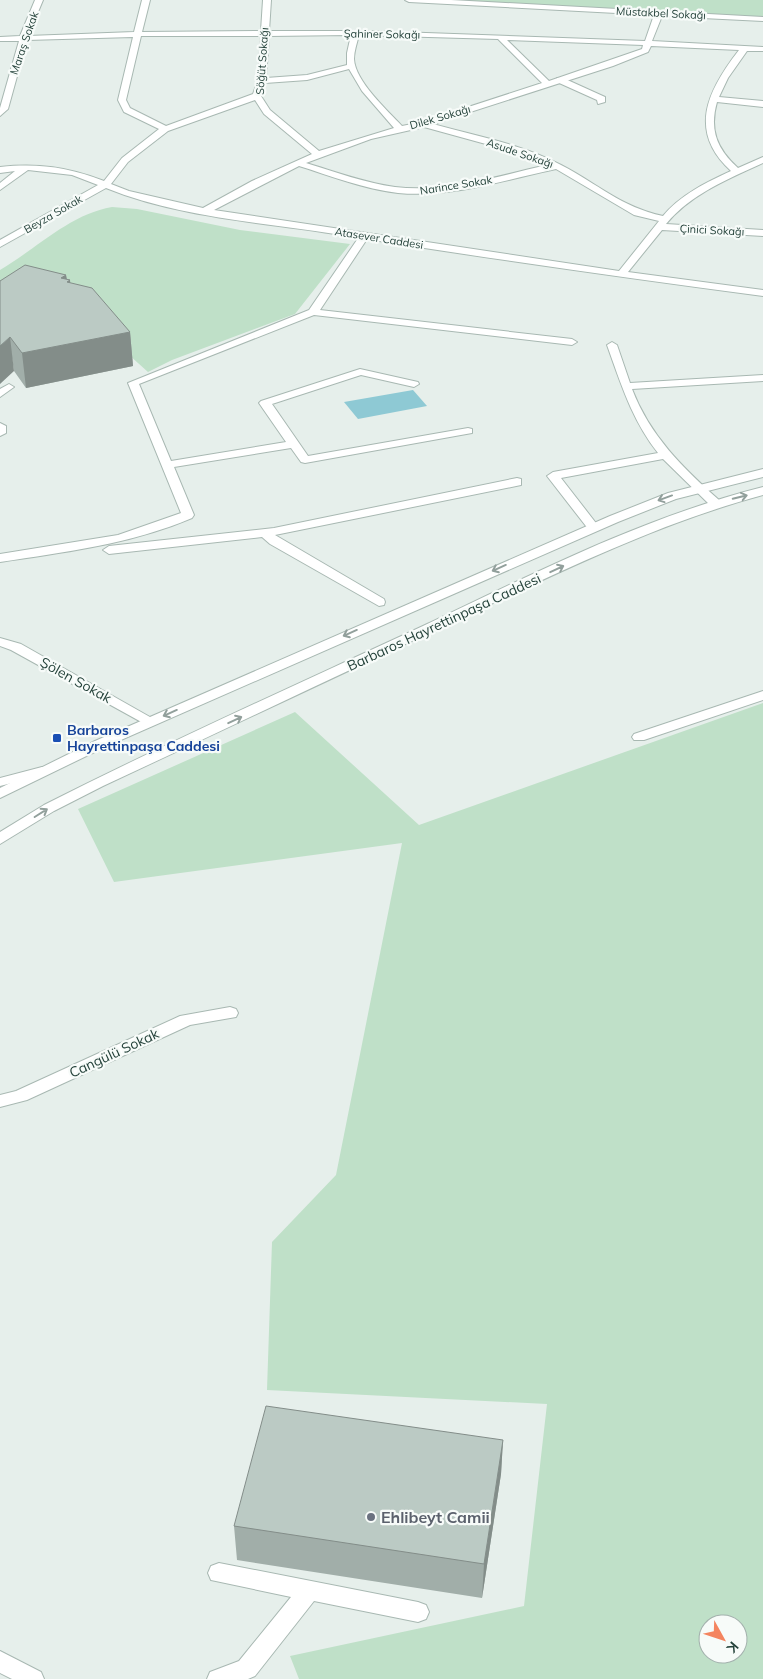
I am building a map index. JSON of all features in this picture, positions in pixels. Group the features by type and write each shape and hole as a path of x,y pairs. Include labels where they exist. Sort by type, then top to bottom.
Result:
{"street":[{"name":"Maraş Sokak","path":"0,113 4,109 23,39 39,0"},
{"path":"146,0 122,100 127,110 165,129"},
{"name":"Söğüt Sokağı","path":"267,0 263,34 262,80 257,96 267,112 318,155"},
{"name":"Müstakbel Sokağı","path":"409,0 763,19"},
{"path":"648,43 659,14"},
{"name":"Şahiner Sokağı","path":"0,38 23,39 139,34 356,33 500,37 763,49"},
{"path":"356,33 351,66 369,94 398,128"},
{"path":"500,37 548,84"},
{"name":"Dilek Sokağı","path":"204,211 297,163 318,155 398,128 424,124 560,80 645,50 648,43"},
{"path":"736,171 722,161 713,144 708,112 736,58 745,48"},
{"path":"262,80 301,79 351,66"},
{"path":"0,80 11,80"},
{"path":"560,80 595,94 602,99 601,102"},
{"path":"106,184 125,160 165,129 257,96"},
{"path":"714,100 763,104"},
{"name":"Asude Sokağı","path":"424,124 507,147 557,166 618,204 662,223"},
{"path":"622,274 672,211 706,186 763,160"},
{"name":"Narince Sokak","path":"297,163 379,186 414,191 457,187 557,166"},
{"path":"0,187 26,167"},
{"name":"Atasever Caddesi","path":"0,170 26,167 74,172 148,200 204,211 622,274 763,293"},
{"name":"Beyza Sokak","path":"0,244 106,184"},
{"name":"Çinici Sokağı","path":"662,223 763,233"},
{"path":"313,312 364,236"},
{"path":"0,558 124,538 165,526 188,516 133,383 313,312 572,342"},
{"path":"612,345 638,417 683,475 715,503"},
{"path":"414,384 360,372 265,403 305,460 468,431"},
{"path":"627,386 763,378"},
{"path":"0,426 0,433"},
{"path":"167,465 294,444"},
{"path":"594,527 553,476 666,455"},
{"name":"Barbaros Hayrettinpaşa Caddesi","path":"0,794 42,772 150,722 594,527 672,496 763,473"},
{"path":"0,566 113,550 265,533 517,482"},
{"name":"Barbaros Hayrettinpaşa Caddesi","path":"0,839 50,808 98,783 582,558 658,524 715,503 763,491"},
{"path":"265,533 274,541 379,602"},
{"name":"Şölen Sokak","path":"0,642 16,647 150,722"},
{"path":"639,738 763,695"},
{"path":"0,782 42,772"},
{"name":"Cangülü Sokak","path":"0,1101 21,1096 186,1020 230,1013"},
{"path":"219,1573 418,1612"},
{"path":"218,1679 247,1669 309,1591"},
{"path":"0,1661 34,1679"}],"green space":[{"path":"444,0 763,0 763,17"},
{"path":"112,207 137,209 240,230 350,244 295,314 172,360 148,372 51,285 0,314 0,270 68,224 97,211"},
{"path":"763,703 763,1679 299,1679 290,1656 524,1606 547,1404 267,1390 272,1242 336,1175 402,843 114,882 78,809 295,712 419,825"}],"water":[{"path":"413,390 427,406 358,419 344,402"}],"building":[{"path":"25,265 66,275 61,278 70,280 67,282 92,288 130,332 22,353 10,337 0,346 0,281"},
{"name":"Ehlibeyt Camii","path":"266,1406 503,1440 484,1564 234,1526"}],"place":[{"name":"Barbaros Hayrettinpaşa Caddesi","path":"57,738"},
{"name":"Ehlibeyt Camii","path":"371,1517"}]}
